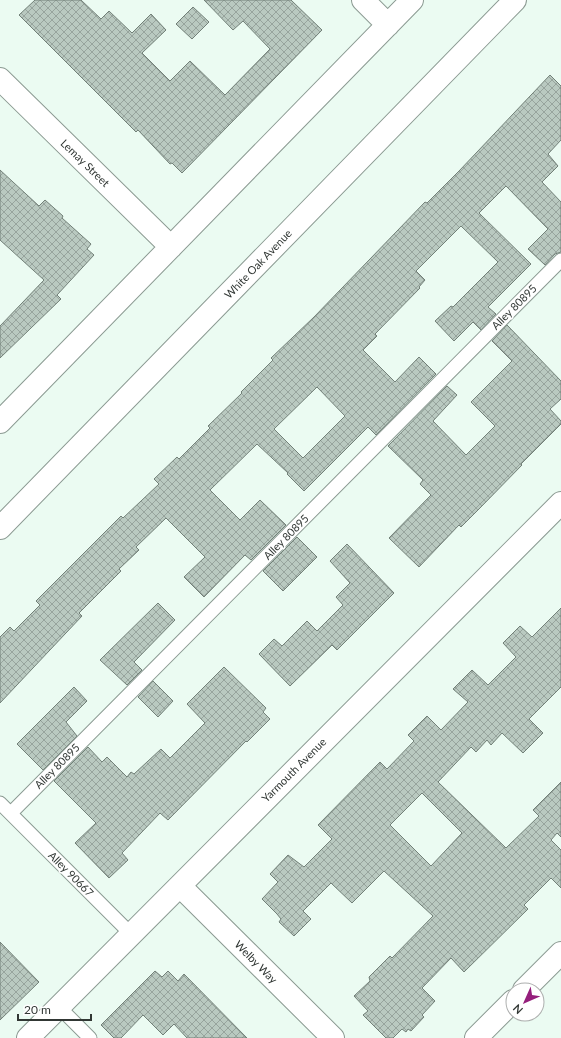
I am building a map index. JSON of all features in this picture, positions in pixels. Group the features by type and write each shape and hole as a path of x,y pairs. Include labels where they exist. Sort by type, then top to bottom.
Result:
{"street":[{"path":"363,0 388,24"},
{"path":"0,422 412,0"},
{"name":"White Oak Avenue","path":"2,523 515,0"},
{"name":"Lemay Street","path":"0,80 171,247"},
{"name":"Yarmouth Avenue","path":"28,1038 561,503"},
{"name":"Welby Way","path":"180,886 333,1038"},
{"path":"532,982 561,953"},
{"path":"476,1038 505,1009"}],"lane":[{"name":"Alley 80895","path":"11,813 561,260"},
{"name":"Alley 90667","path":"0,802 131,934"},
{"path":"59,1007 90,1038"}],"building":[{"path":"35,0 81,0 101,19 109,11 132,33 151,14 166,30 142,53 170,81 190,61 225,95 270,49 243,21 233,30 204,0 291,0 322,30 182,173 172,163 170,164 138,130 136,132 19,15"},
{"path":"193,7 209,22 192,39 176,24"},
{"path":"550,75 561,86 561,140 548,154 558,166 542,182 561,202 561,252 555,254 545,265 528,249 548,229 506,186 479,213 531,264 488,307 496,314 481,330 473,322 454,341 435,321 451,306 453,307 498,262 461,226 416,271 425,280 419,287 420,288 375,334 377,336 363,350 395,382 419,357 436,374 376,435 368,427 304,491 287,474 288,473 257,444 210,490 240,520 260,500 286,525 251,560 245,555 204,597 184,577 205,557 166,518 136,547 139,550 119,569 121,571 79,613 82,616 0,703 0,637 10,627 14,631 40,605 36,601 121,516 123,518 159,484 154,479 177,457 179,459 210,428 208,426 273,360 271,358 314,317 425,202 427,203","holes":["317,387 345,416 303,458 274,429"]},
{"path":"0,170 39,206 45,200 63,216 62,218 91,244 87,249 94,255 57,295 61,299 0,358 0,326 44,280 0,240"},
{"path":"507,325 561,381 561,399 550,409 561,421 561,424 479,509 461,527 459,525 419,567 389,538 431,495 420,484 423,480 388,446 447,386 457,395 433,421 466,455 495,426 471,402 512,361 492,341"},
{"path":"297,537 317,557 283,591 263,571"},
{"path":"347,544 394,593 337,650 332,645 290,686 259,654 274,639 282,646 307,621 317,631 343,605 336,597 350,583 330,561"},
{"path":"158,603 175,620 134,662 142,670 127,685 100,660"},
{"path":"561,608 561,687 529,719 543,733 523,753 502,733 491,745 487,740 476,752 471,747 438,782 506,848 539,816 533,810 561,782 561,837 557,833 551,840 561,850 561,888 551,878 524,905 528,909 464,972 451,958 422,988 435,1001 422,1015 424,1017 411,1031 408,1029 406,1032 402,1029 393,1038 386,1038 363,1015 368,1011 354,996 370,981 369,977 390,956 392,958 433,916 384,871 352,903 331,883 303,911 311,919 294,936 279,922 281,919 262,899 278,882 270,874 288,855 304,867 332,839 318,825 380,762 387,769 414,741 408,735 427,716 441,730 468,702 453,689 472,670 488,685 516,657 503,643 520,626 532,637","holes":["422,793 462,833 431,866 390,825"]},
{"path":"224,667 266,708 263,712 270,719 247,742 246,741 168,820 160,813 122,853 128,860 109,878 75,843 96,823 54,781 88,747 102,762 107,757 127,777 131,772 134,774 161,749 170,758 205,723 187,704"},
{"path":"153,681 173,701 158,717 138,697"},
{"path":"74,687 87,701 66,722 77,736 43,770 17,744"},
{"path":"0,942 39,982 0,1020"},
{"path":"155,971 162,977 168,971 178,981 184,974 247,1038 187,1038 174,1024 163,1035 143,1015 121,1038 114,1038 101,1025"}]}
